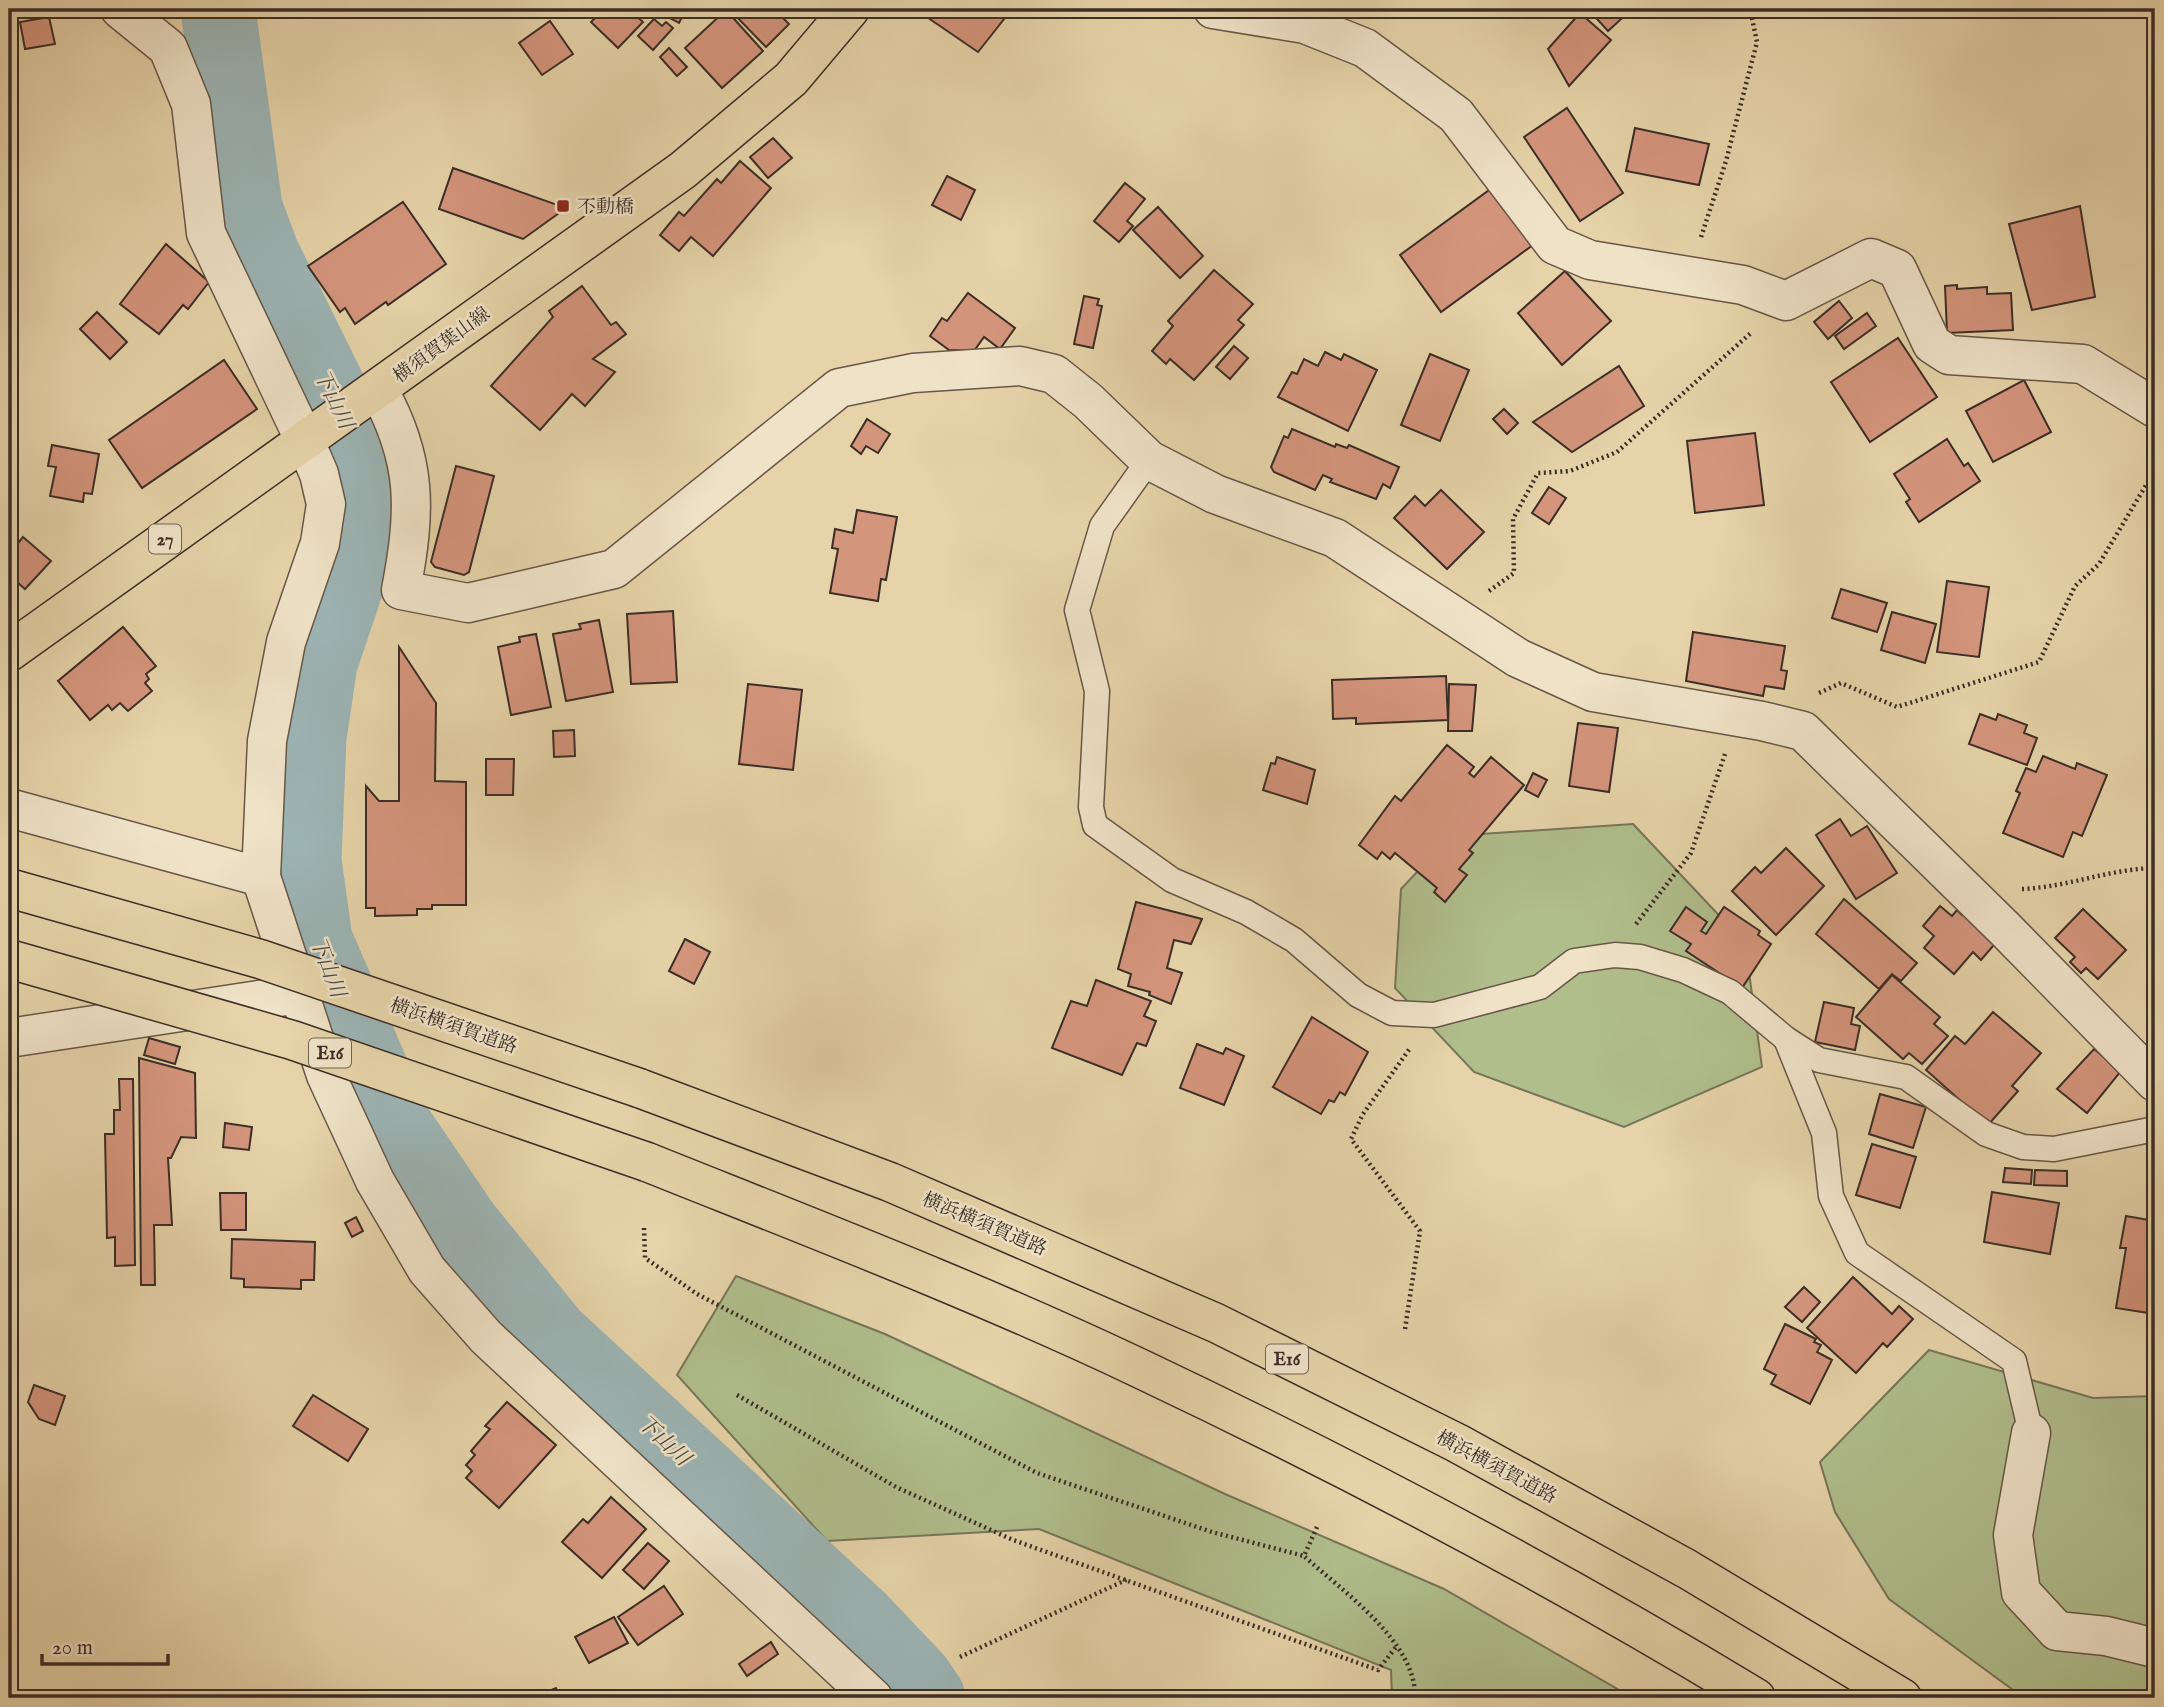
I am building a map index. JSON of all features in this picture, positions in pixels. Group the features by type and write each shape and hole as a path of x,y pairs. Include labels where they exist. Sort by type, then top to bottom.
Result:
{"main road":[{"name":"横須賀葉山線","path":"9,652 683,170 790,79 850,9"},
{"name":"横浜横須賀道路","path":"9,888 260,959 639,1088 890,1182 1216,1323 1457,1443 1675,1562 1902,1698"},
{"name":"E16","path":"9,959 292,1040 648,1162 879,1255 1137,1367 1441,1517 1756,1698"}],"street":[{"path":"120,9 168,48 191,104 206,233 312,433 326,504 320,542 286,642 267,741 261,877 326,1075 375,1181 427,1270 486,1337 873,1698"},
{"path":"1213,9 1305,24 1364,48 1456,115 1555,245 1590,260 1743,285 1786,301 1871,258 1897,269 1932,344 1950,355 2083,364 2155,408"},
{"path":"373,392 405,446 411,536 401,590 468,603 614,569 839,388 913,373 1020,366 1054,374 1088,401 1149,460 1215,494 1335,538 1518,658 1592,692 1750,719 1803,731 1968,892 2155,1082"},
{"path":"9,808 261,877"},
{"path":"9,1038 299,994"},
{"path":"2031,1433 2013,1535 2021,1592 2057,1630 2106,1636 2155,1648"}],"lane":[{"path":"1149,460 1102,526 1077,610 1097,691 1091,807 1095,825 1172,880 1246,912 1294,940 1358,995 1392,1013 1434,1015 1540,987 1574,961 1615,955 1640,957 1683,970 1730,992 1786,1039 1819,1059 1906,1076 1986,1135 2023,1147 2053,1149 2155,1129"},
{"path":"1786,1039 1824,1133 1831,1196 1857,1253 2014,1361 2031,1433"}],"path":[{"path":"1689,276 1726,161 1757,43 1749,9"},
{"path":"1454,615 1514,573 1513,519 1538,473 1570,471 1617,452 1786,301"},
{"path":"1615,955 1646,909 1690,853 1750,719 1840,683 1897,707 2039,662 2075,586 2099,564 2155,470"},
{"path":"1968,892 2048,888 2124,869 2155,868"},
{"path":"1405,1329 1420,1231 1351,1139 1363,1114 1434,1015"},
{"path":"644,1228 645,1258 697,1294 1037,1473 1212,1532 1304,1556 1388,1632 1415,1684 1415,1698"},
{"path":"737,1395 896,1487 1013,1540 1129,1579 1378,1670 1396,1647"},
{"path":"1304,1556 1317,1527"},
{"path":"960,1657 1129,1579"}],"green space":[{"path":"1633,824 1745,943 1762,1067 1624,1127 1474,1072 1395,988 1401,889 1451,836"},
{"path":"736,1276 885,1334 1225,1494 1444,1589 1633,1698 1392,1698 1391,1670 1039,1529 827,1541 677,1375"},
{"path":"1929,1350 2093,1398 2155,1396 2155,1698 2024,1698 1889,1599 1835,1512 1820,1462"}],"building":[{"path":"604,9 629,9 643,22 618,48 591,22"},
{"path":"653,9 686,9 679,23"},
{"path":"729,9 774,9 789,24 766,47"},
{"path":"924,9 1012,9 978,52 921,13"},
{"path":"1588,9 1632,9 1608,31"},
{"path":"726,10 763,51 722,88 685,48"},
{"path":"1580,13 1611,40 1569,86 1548,49"},
{"path":"49,17 55,44 25,49 20,22"},
{"path":"654,19 662,26 666,22 673,28 653,50 638,36"},
{"path":"550,21 573,54 542,75 519,43"},
{"path":"669,48 687,67 677,76 660,57"},
{"path":"1567,108 1623,193 1580,221 1524,137"},
{"path":"1635,128 1709,144 1699,185 1626,171"},
{"path":"773,138 792,158 768,178 750,157"},
{"path":"740,161 771,188 713,256 691,237 679,251 660,235 679,212 684,216 717,179 721,183"},
{"path":"453,168 566,208 523,239 439,209"},
{"path":"947,176 975,190 961,220 932,205"},
{"path":"1125,183 1145,199 1127,221 1133,226 1119,242 1094,221"},
{"path":"1492,188 1533,245 1441,312 1400,255"},
{"path":"403,202 446,264 388,305 386,302 355,324 345,308 340,312 308,266"},
{"path":"2080,206 2095,297 2032,310 2009,224"},
{"path":"1158,207 1203,256 1180,278 1133,230"},
{"path":"166,244 209,282 188,309 183,305 159,334 120,304"},
{"path":"1214,270 1253,304 1238,320 1244,325 1194,380 1170,359 1166,364 1152,351 1173,326 1168,321"},
{"path":"1565,271 1611,321 1562,365 1518,313"},
{"path":"1957,285 1957,289 1987,287 1987,294 2011,293 2013,330 1947,333 1945,286"},
{"path":"582,286 611,325 616,322 626,334 593,359 615,372 585,406 572,394 540,430 491,386 553,317 549,311"},
{"path":"968,293 1015,328 1000,349 984,337 974,351 949,350 930,336 942,318 947,321"},
{"path":"1084,296 1099,299 1097,305 1102,306 1093,348 1074,344"},
{"path":"1839,301 1852,318 1828,339 1814,322"},
{"path":"97,312 127,342 110,359 80,329"},
{"path":"1867,313 1876,326 1844,349 1835,336"},
{"path":"1898,338 1937,397 1870,442 1831,382"},
{"path":"1234,346 1248,358 1230,379 1216,367"},
{"path":"1325,352 1341,360 1344,354 1377,370 1348,431 1278,397 1292,372 1297,374 1304,359 1318,366"},
{"path":"1430,354 1469,370 1440,441 1401,425"},
{"path":"224,360 257,409 142,488 109,440"},
{"path":"1619,366 1644,406 1572,452 1533,422"},
{"path":"2024,380 2051,432 1993,462 1966,411"},
{"path":"1504,409 1518,423 1507,434 1493,419"},
{"path":"867,419 890,434 878,453 866,446 861,454 851,446"},
{"path":"1292,429 1335,447 1336,444 1347,448 1349,445 1399,467 1390,488 1383,484 1376,499 1330,482 1332,479 1323,475 1315,490 1274,472 1271,467 1284,436 1288,438"},
{"path":"1755,433 1764,505 1695,513 1687,441"},
{"path":"1947,439 1964,466 1968,463 1980,481 1919,522 1906,502 1910,499 1894,474"},
{"path":"52,445 99,454 92,494 84,493 83,502 50,496 56,467 48,466"},
{"path":"456,466 494,476 469,572 464,575 435,567 431,562"},
{"path":"1549,487 1566,498 1549,524 1532,513"},
{"path":"1441,490 1484,532 1447,569 1394,518 1415,496 1425,506"},
{"path":"857,510 897,517 886,580 881,579 878,601 830,593 838,549 832,548 835,529 853,533"},
{"path":"23,537 51,561 25,589 9,575 9,554"},
{"path":"1947,581 1989,587 1979,657 1937,652"},
{"path":"1841,589 1887,603 1877,632 1832,618"},
{"path":"673,611 677,682 631,684 627,614"},
{"path":"1892,612 1936,624 1925,663 1881,650"},
{"path":"599,620 613,692 566,701 553,634 581,629 579,624"},
{"path":"123,627 156,666 146,674 149,679 145,683 152,691 128,711 120,703 112,710 108,705 90,720 58,681"},
{"path":"1693,632 1785,646 1781,670 1787,671 1784,689 1765,686 1763,696 1686,681"},
{"path":"536,634 551,707 511,715 498,647 520,642 519,637"},
{"path":"399,647 436,703 435,781 466,782 466,905 432,905 432,909 417,909 417,915 375,916 375,908 366,908 366,786 379,801 399,801"},
{"path":"1446,676 1448,720 1356,724 1356,718 1333,719 1332,680"},
{"path":"748,684 802,690 793,770 739,764"},
{"path":"1449,684 1476,685 1472,731 1448,731"},
{"path":"1980,714 1996,720 1998,714 2027,725 2024,733 2037,738 2027,765 1969,744"},
{"path":"1578,723 1618,728 1609,792 1569,786"},
{"path":"574,730 575,756 554,757 553,731"},
{"path":"1447,745 1474,767 1469,773 1474,777 1491,757 1524,785 1469,850 1473,853 1459,869 1467,875 1445,902 1434,892 1437,888 1395,853 1390,859 1382,852 1377,859 1359,845 1395,796 1401,801"},
{"path":"2043,756 2075,769 2077,763 2107,775 2082,836 2073,832 2063,857 2003,833 2020,793 2016,791 2026,768 2036,772"},
{"path":"1277,757 1315,770 1307,804 1263,790 1271,763 1275,764"},
{"path":"486,759 514,759 513,795 486,795"},
{"path":"1533,773 1547,780 1538,797 1525,790"},
{"path":"1840,819 1851,836 1867,826 1897,873 1856,899 1816,835"},
{"path":"1786,848 1824,886 1776,935 1732,891 1755,867 1761,873"},
{"path":"1844,899 1917,963 1901,981 1892,974 1879,989 1816,934"},
{"path":"1136,902 1202,919 1191,944 1174,940 1167,968 1182,973 1171,1004 1149,995 1150,992 1128,986 1131,974 1118,969"},
{"path":"1940,906 1952,916 1957,910 1962,915 1966,909 1999,939 1981,960 1973,952 1954,974 1924,948 1934,936 1923,926"},
{"path":"1686,907 1707,922 1701,931 1706,934 1724,907 1760,931 1758,935 1771,944 1742,988 1686,951 1691,944 1670,931"},
{"path":"2083,909 2126,950 2098,979 2086,968 2081,973 2070,962 2075,957 2055,938"},
{"path":"685,939 710,952 694,984 669,971"},
{"path":"1892,975 1940,1017 1934,1024 1948,1036 1922,1064 1909,1053 1903,1059 1856,1017"},
{"path":"1096,980 1151,1001 1144,1016 1156,1021 1146,1046 1137,1043 1122,1075 1052,1048 1071,1001 1087,1006"},
{"path":"1824,1002 1854,1008 1851,1024 1860,1026 1855,1050 1815,1042"},
{"path":"1993,1012 2041,1053 2012,1086 2018,1091 1988,1125 1926,1070 1955,1036 1965,1044"},
{"path":"1312,1017 1368,1052 1345,1095 1340,1092 1334,1102 1329,1100 1321,1114 1273,1087"},
{"path":"149,1038 180,1047 175,1064 144,1055"},
{"path":"1197,1044 1223,1054 1226,1048 1244,1056 1224,1105 1180,1088"},
{"path":"2094,1049 2121,1071 2087,1113 2057,1089"},
{"path":"139,1058 195,1073 196,1138 181,1137 171,1158 168,1158 172,1225 154,1225 155,1285 141,1285"},
{"path":"119,1079 133,1079 135,1265 115,1266 115,1237 107,1238 105,1134 114,1134 114,1110 120,1110"},
{"path":"1880,1094 1926,1107 1913,1148 1869,1134"},
{"path":"225,1123 252,1127 249,1150 223,1147"},
{"path":"1872,1144 1916,1157 1900,1208 1856,1195"},
{"path":"2005,1168 2032,1170 2031,1184 2003,1182"},
{"path":"2035,1170 2067,1171 2067,1186 2034,1185"},
{"path":"1992,1192 2059,1203 2050,1254 1984,1242"},
{"path":"220,1193 246,1193 246,1230 221,1230"},
{"path":"2126,1216 2155,1221 2155,1314 2116,1308 2126,1248 2120,1248"},
{"path":"356,1217 363,1231 352,1237 345,1223"},
{"path":"232,1239 315,1242 314,1280 301,1280 301,1289 244,1287 244,1279 231,1278"},
{"path":"1853,1277 1892,1314 1899,1306 1913,1319 1887,1347 1883,1343 1856,1373 1807,1328"},
{"path":"1804,1287 1820,1302 1802,1322 1785,1307"},
{"path":"1785,1324 1816,1339 1814,1342 1821,1345 1817,1352 1832,1360 1810,1404 1771,1384 1776,1375 1764,1369"},
{"path":"34,1385 65,1396 55,1425 39,1419 28,1402"},
{"path":"313,1395 368,1429 348,1461 293,1426"},
{"path":"507,1402 556,1445 499,1508 466,1478 472,1471 466,1465 475,1455 471,1451 490,1429 485,1426"},
{"path":"611,1497 646,1529 602,1578 562,1542 583,1519 588,1523"},
{"path":"648,1543 669,1561 644,1589 623,1570"},
{"path":"664,1586 683,1614 638,1645 618,1617"},
{"path":"614,1617 628,1643 589,1663 575,1637"},
{"path":"771,1642 778,1654 747,1676 739,1664"},
{"path":"556,1688 560,1698 532,1698"}],"waterway":[{"name":"下山川","path":"218,9 245,208 262,254 365,463 368,495 361,541 320,663 309,737 304,861 315,940 395,1126 463,1226 552,1336 859,1620 916,1680 928,1698"}],"place":[{"name":"不動橋","path":"563,206"}]}
